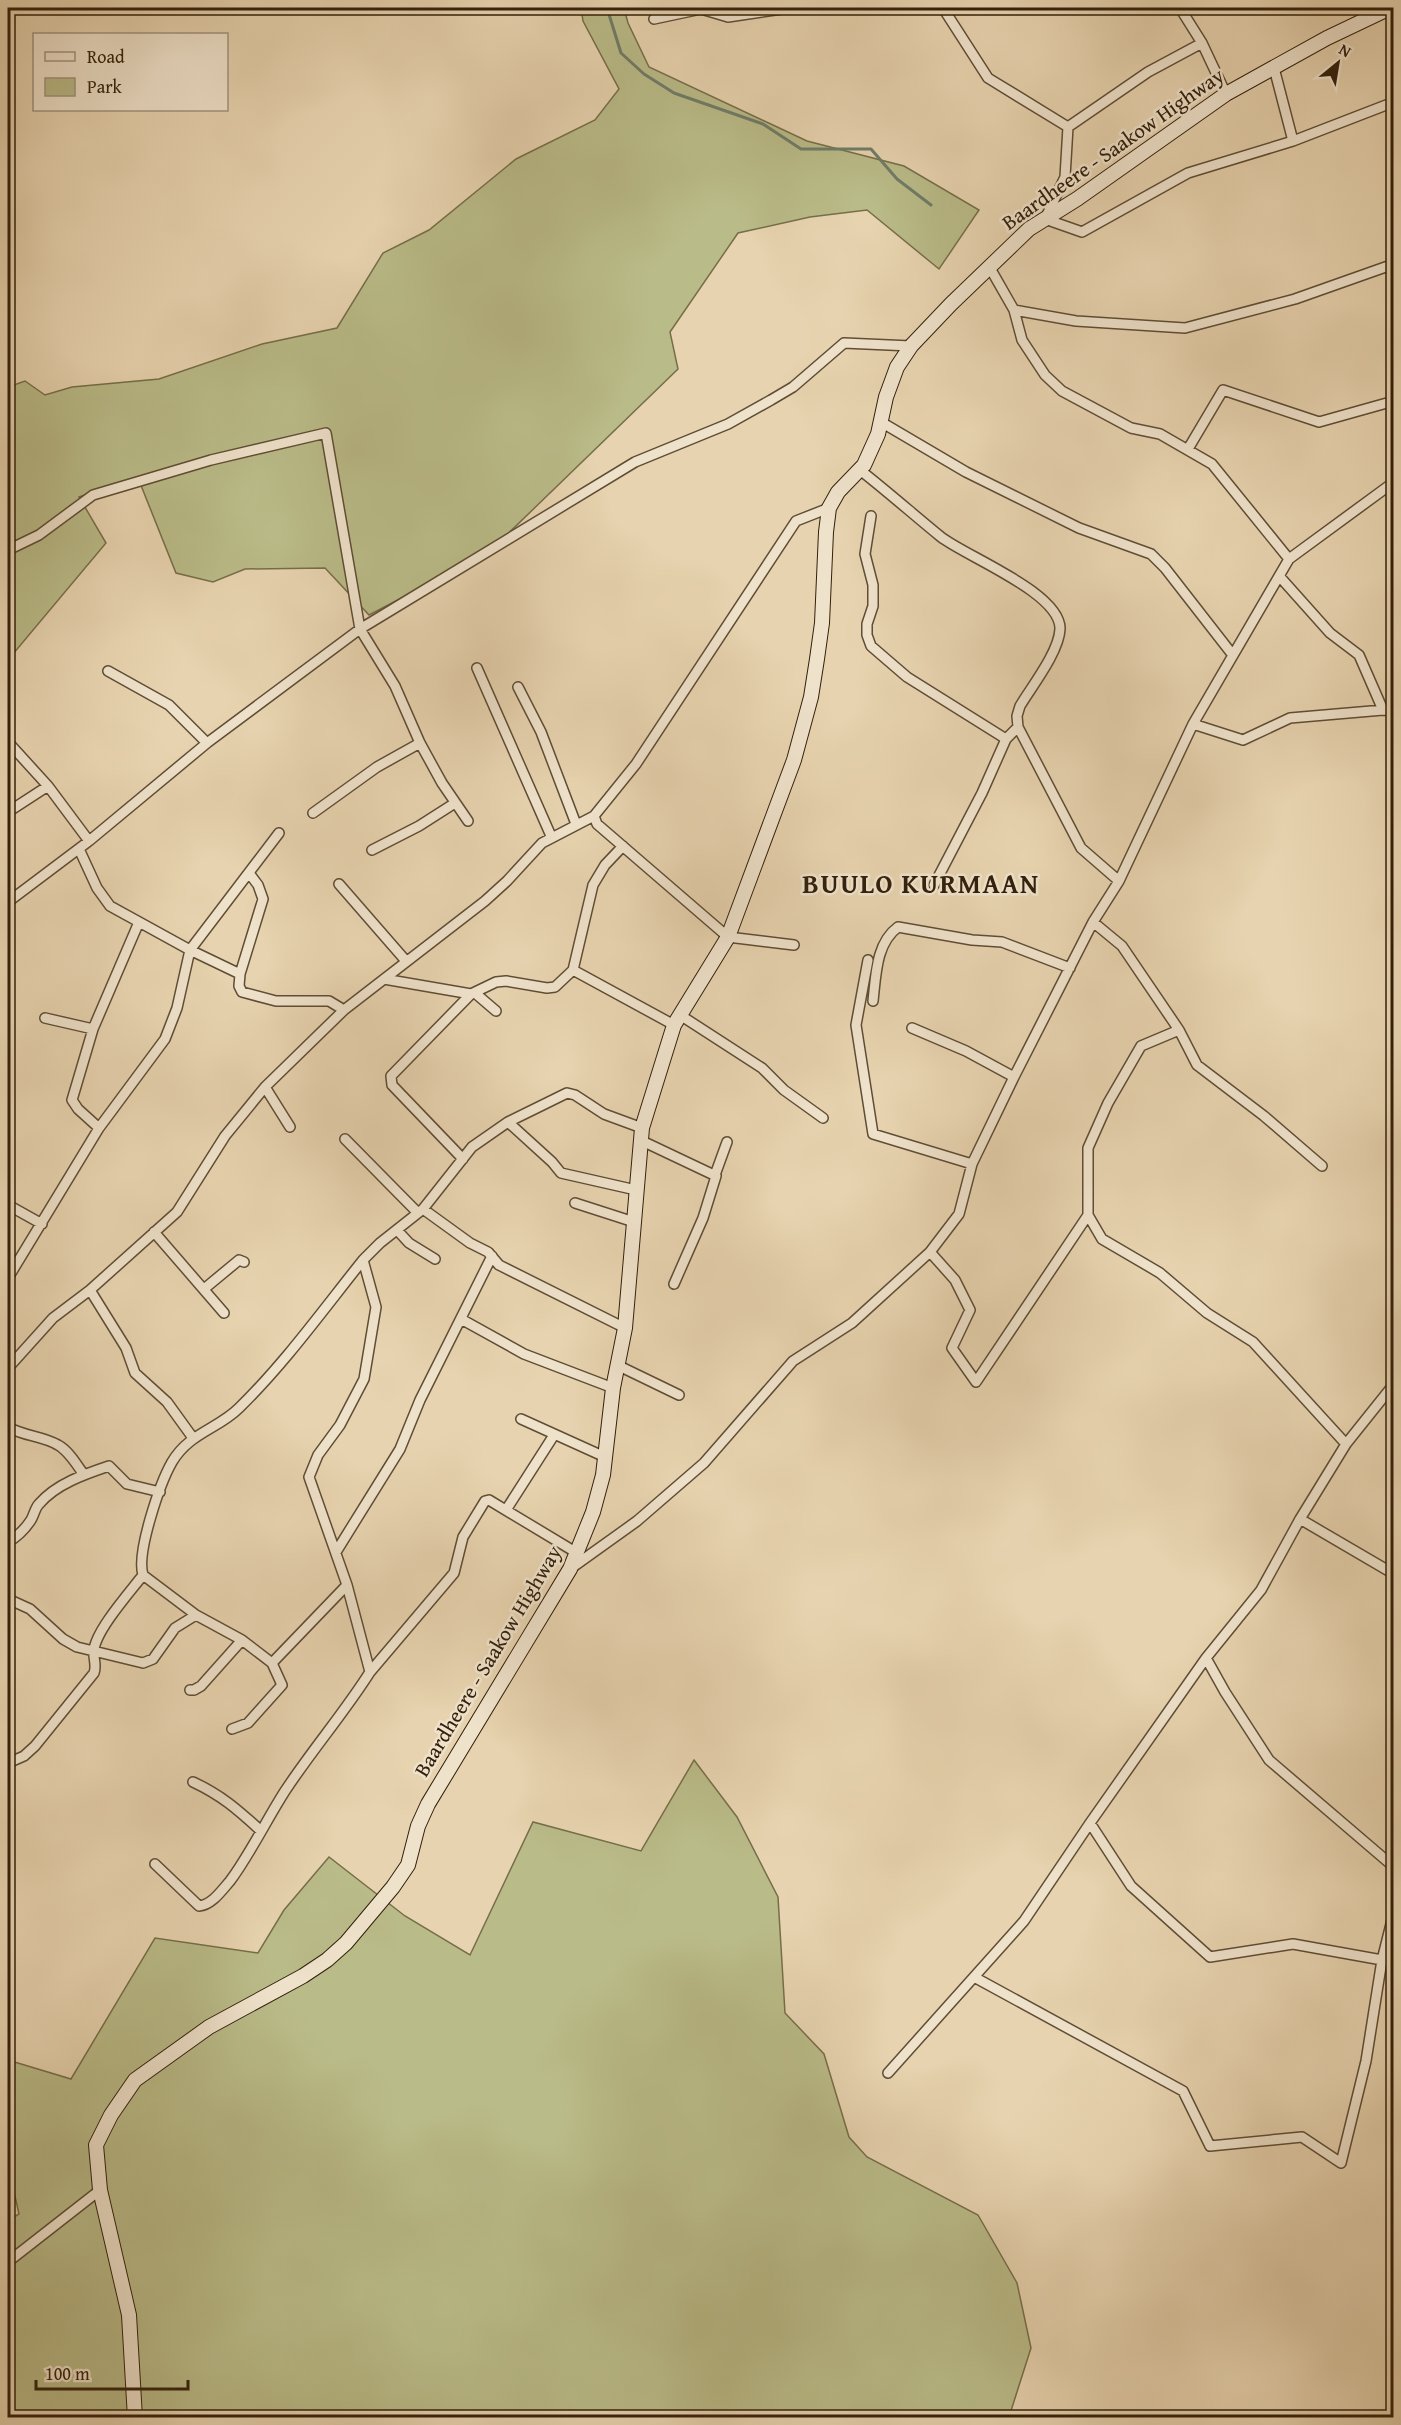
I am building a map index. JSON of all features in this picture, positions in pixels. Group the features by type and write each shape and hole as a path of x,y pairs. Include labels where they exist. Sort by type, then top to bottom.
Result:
{"main road":[{"name":"Baardheere - Saakow Highway","path":"135,2418 129,2315 100,2190 96,2145 111,2115 135,2080 209,2027 327,1960 346,1943 393,1887 408,1865 418,1826 428,1804 570,1569 593,1512 603,1475 613,1388 625,1328 641,1134 677,1020 728,937 794,760 811,697 822,623 829,508 838,492 860,470 881,422 886,397 897,367 911,346 951,303 990,268 1010,246 1045,219 1226,94 1327,38 1390,8"}],"street":[{"path":"654,19 701,9 728,17 789,8"},
{"path":"943,8 988,78 1068,127"},
{"path":"1180,8 1202,43 1226,94"},
{"path":"1068,127 1148,72 1202,43"},
{"path":"1274,68 1293,141"},
{"path":"1068,127 1065,177 1045,219 1083,232 1188,173 1293,141 1394,102"},
{"path":"1014,310 1076,321 1185,328 1295,299 1394,264"},
{"path":"990,268 1014,310 1022,340 1045,375 1062,391 1131,428 1160,434 1212,464 1289,559"},
{"path":"8,902 79,849 207,743 360,628 635,462 728,424 771,400 793,387 844,344 911,346"},
{"path":"1188,449 1223,390 1319,422 1394,401"},
{"path":"881,422 966,472 1079,528 1115,543 1140,548 1151,554 1165,568 1232,654"},
{"path":"8,550 39,535 93,495 211,460 326,433 360,628 395,686 420,744 468,821"},
{"path":"860,470 943,538 1040,597 1056,614 1060,629 1055,648 1020,706 1017,716 1018,727 1082,848 1098,865 1119,881"},
{"path":"570,1569 637,1521 704,1463 793,1361 852,1323 930,1252 959,1214 972,1164 1014,1077 1093,922 1119,881 1193,724 1232,654 1289,559 1392,488"},
{"path":"8,1368 53,1317 90,1290 177,1212 225,1136 266,1087 344,1010 485,901 551,836 594,816 636,764 796,521 829,508"},
{"path":"870,516 865,554 873,585 873,606 867,624 867,636 871,646 907,677 1006,739"},
{"path":"1193,724 1243,740 1290,718 1388,711 1359,655 1330,633 1280,577"},
{"path":"477,668 551,836"},
{"path":"108,671 169,705 207,743"},
{"path":"518,687 541,732 576,824"},
{"path":"934,885 982,793 1006,739 1018,727"},
{"path":"8,742 48,786 89,841"},
{"path":"313,813 377,768 420,744"},
{"path":"8,812 48,786"},
{"path":"372,850 419,826 455,802"},
{"path":"594,816 597,824 728,937 794,945"},
{"path":"8,1278 99,1128 165,1039 177,1008 190,950 279,833"},
{"path":"463,1159 392,1085 391,1076 473,994 496,982 506,981 547,988 555,987 573,970 592,885 604,865 623,846"},
{"path":"79,849 97,888 110,906 190,950 240,974"},
{"path":"249,873 258,885 263,900 240,974 239,986 245,994 276,1000 330,1001 344,1010"},
{"path":"339,884 406,961"},
{"path":"99,1128 78,1109 72,1100 93,1029 139,922"},
{"path":"1093,922 1122,946 1179,1030 1197,1065 1264,1116 1322,1166"},
{"path":"873,1001 883,944 888,934 898,927 972,940 1002,942 1070,968"},
{"path":"868,960 856,1025 873,1134 972,1164"},
{"path":"573,970 677,1020 762,1068 784,1090 824,1119"},
{"path":"384,979 473,994 496,1011"},
{"path":"45,1018 93,1029"},
{"path":"912,1028 966,1051 1014,1077"},
{"path":"1179,1030 1140,1046 1108,1103 1088,1148 1088,1215 1102,1239 1160,1273 1207,1312 1253,1342 1346,1444"},
{"path":"266,1087 290,1127"},
{"path":"232,1729 248,1723 282,1685 272,1663 242,1640 196,1615 143,1575 139,1565 146,1533 172,1461 193,1438 237,1410 270,1375 363,1260 421,1211 472,1147 508,1122 567,1093 715,1175"},
{"path":"508,1122 561,1173 636,1190"},
{"path":"345,1139 421,1211 492,1256 499,1265 625,1328"},
{"path":"674,1284 703,1218 727,1142"},
{"path":"574,1203 634,1222"},
{"path":"8,1205 42,1224"},
{"path":"930,1252 955,1280 970,1310 952,1348 976,1382 1088,1215"},
{"path":"397,1230 409,1243 435,1259"},
{"path":"154,1233 224,1312"},
{"path":"336,1552 400,1449 420,1400 492,1256"},
{"path":"204,1289 238,1260 244,1262"},
{"path":"363,1260 376,1307 364,1378 340,1425 318,1455 309,1477 336,1552 370,1672"},
{"path":"90,1290 126,1348 135,1373 167,1402 193,1438"},
{"path":"461,1319 524,1354 613,1388"},
{"path":"617,1365 679,1395"},
{"path":"888,2073 1024,1921 1206,1658 1261,1590 1346,1444 1394,1384"},
{"path":"521,1419 605,1457"},
{"path":"8,1427 32,1437 56,1443 84,1474"},
{"path":"506,1510 554,1435"},
{"path":"8,1542 23,1530 32,1519 36,1508 46,1497 60,1486 84,1474 109,1466 127,1484 160,1492"},
{"path":"155,1864 199,1906 205,1906 232,1878 286,1789 346,1710 370,1672 454,1573 463,1537 482,1504 489,1500 577,1553"},
{"path":"1300,1520 1394,1574"},
{"path":"8,1763 24,1756 35,1746 88,1682 96,1666 94,1650 101,1633 143,1575"},
{"path":"272,1663 346,1585"},
{"path":"8,1599 30,1609 63,1639 77,1647 143,1663 153,1659 175,1628 196,1615"},
{"path":"190,1690 201,1686 242,1640"},
{"path":"1206,1658 1269,1760 1394,1867"},
{"path":"193,1782 217,1793 231,1803 260,1830"},
{"path":"1090,1823 1131,1886 1210,1957 1293,1944 1382,1960"},
{"path":"974,1977 1183,2091 1210,2146 1302,2137 1341,2163 1366,2061 1382,1960 1394,1912"},
{"path":"8,2260 100,2190"}],"green space":[{"path":"581,8 624,8 628,23 649,67 807,141 904,166 979,210 939,269 867,210 810,217 738,233 670,332 678,369 488,553 369,615 325,568 245,569 213,582 176,573 138,478 79,497 106,543 8,660 8,387 25,381 45,395 72,387 159,379 262,344 337,328 383,253 429,230 516,159 595,120 619,89 583,21"},
{"path":"694,1760 737,1817 778,1897 785,2013 824,2054 849,2137 867,2157 978,2215 1017,2283 1031,2348 1009,2417 8,2417 8,2221 19,2214 8,2165 8,2060 71,2079 155,1938 258,1953 284,1910 329,1857 405,1916 470,1955 533,1822 641,1851"}],"waterway":[{"path":"607,8 621,53 644,74 674,93 763,124 801,149 871,149 897,179 931,205"}],"district":[{"name":"BUULO KURMAAN","path":"921,884"}]}
